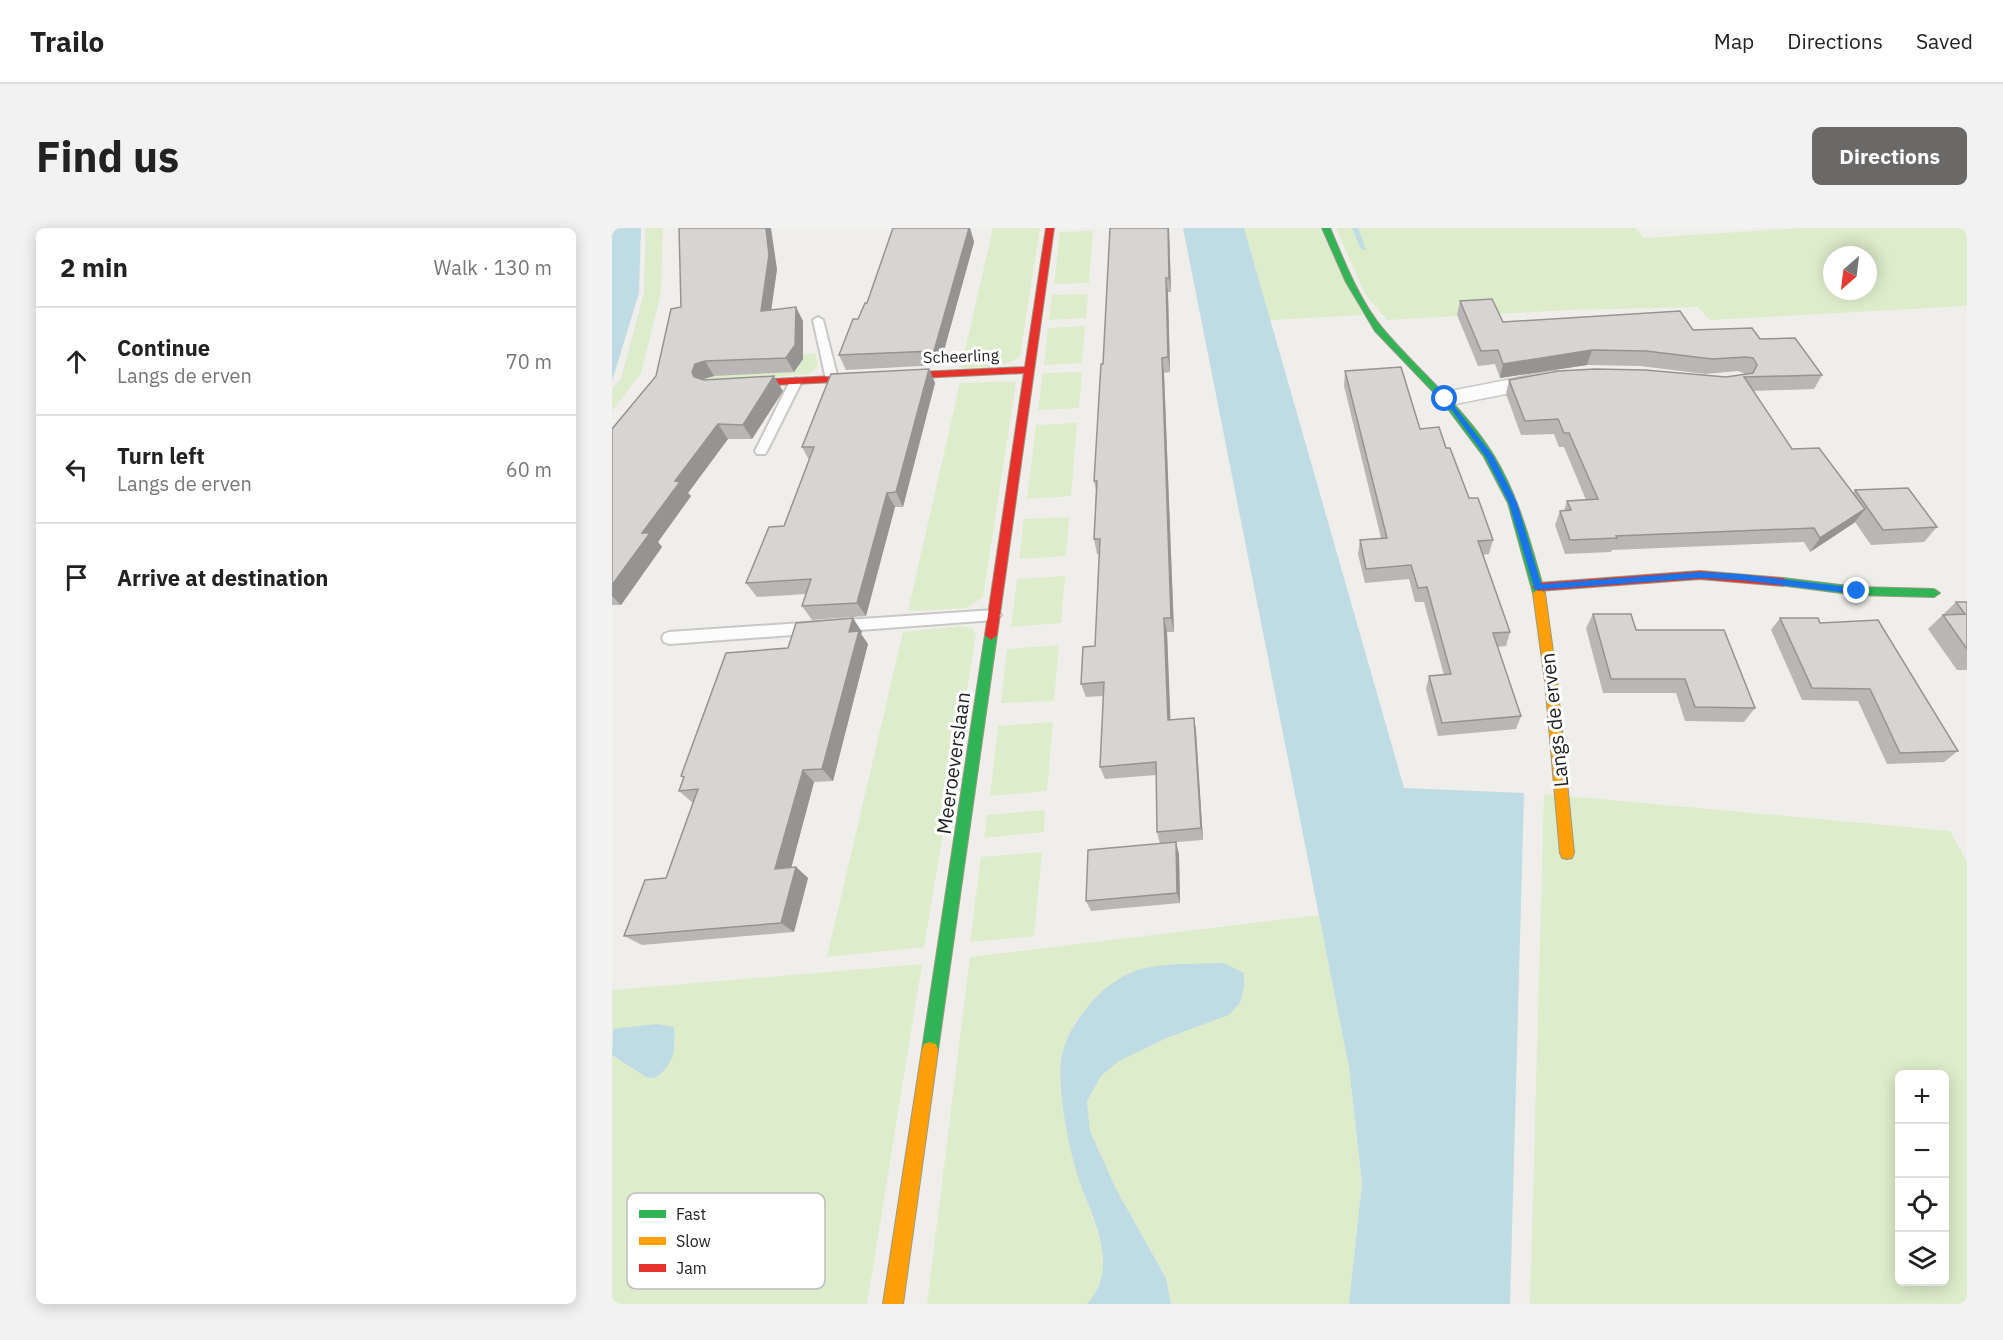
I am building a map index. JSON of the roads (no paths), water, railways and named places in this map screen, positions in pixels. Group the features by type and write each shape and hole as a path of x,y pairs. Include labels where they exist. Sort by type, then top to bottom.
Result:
{"street":[{"name":"Meeroeverslaan","path":"892,1304 1050,228"},
{"name":"Langs de erven","path":"1326,228 1350,282 1378,329 1445,399 1490,456 1513,503 1538,587 1551,681 1567,853"},
{"name":"Scheerling","path":"714,385 1030,370"},
{"path":"1445,399 1530,381 1575,375"},
{"path":"1538,587 1700,575 1739,577 1857,591 1934,593"}],"lane":[{"path":"818,320 832,379"},
{"path":"761,451 796,381"},
{"path":"669,638 994,615"}],"water":[{"path":"612,228 646,228 644,293 621,379 612,389"},
{"path":"1183,228 1244,228 1404,788 1524,793 1510,1304 1349,1304 1362,1183 1349,1067"},
{"path":"1224,963 1244,973 1244,987 1240,1003 1229,1015 1169,1037 1119,1061 1101,1076 1087,1101 1090,1131 1116,1189 1166,1278 1171,1304 1087,1304 1098,1288 1103,1271 1102,1253 1099,1235 1074,1163 1065,1123 1060,1075 1063,1051 1068,1038 1078,1020 1096,998 1125,976 1142,969 1160,966"},
{"path":"657,1024 674,1027 675,1042 670,1062 655,1078 646,1077 612,1055 613,1029"}],"waterway":[{"path":"1355,228 1364,249"}]}
